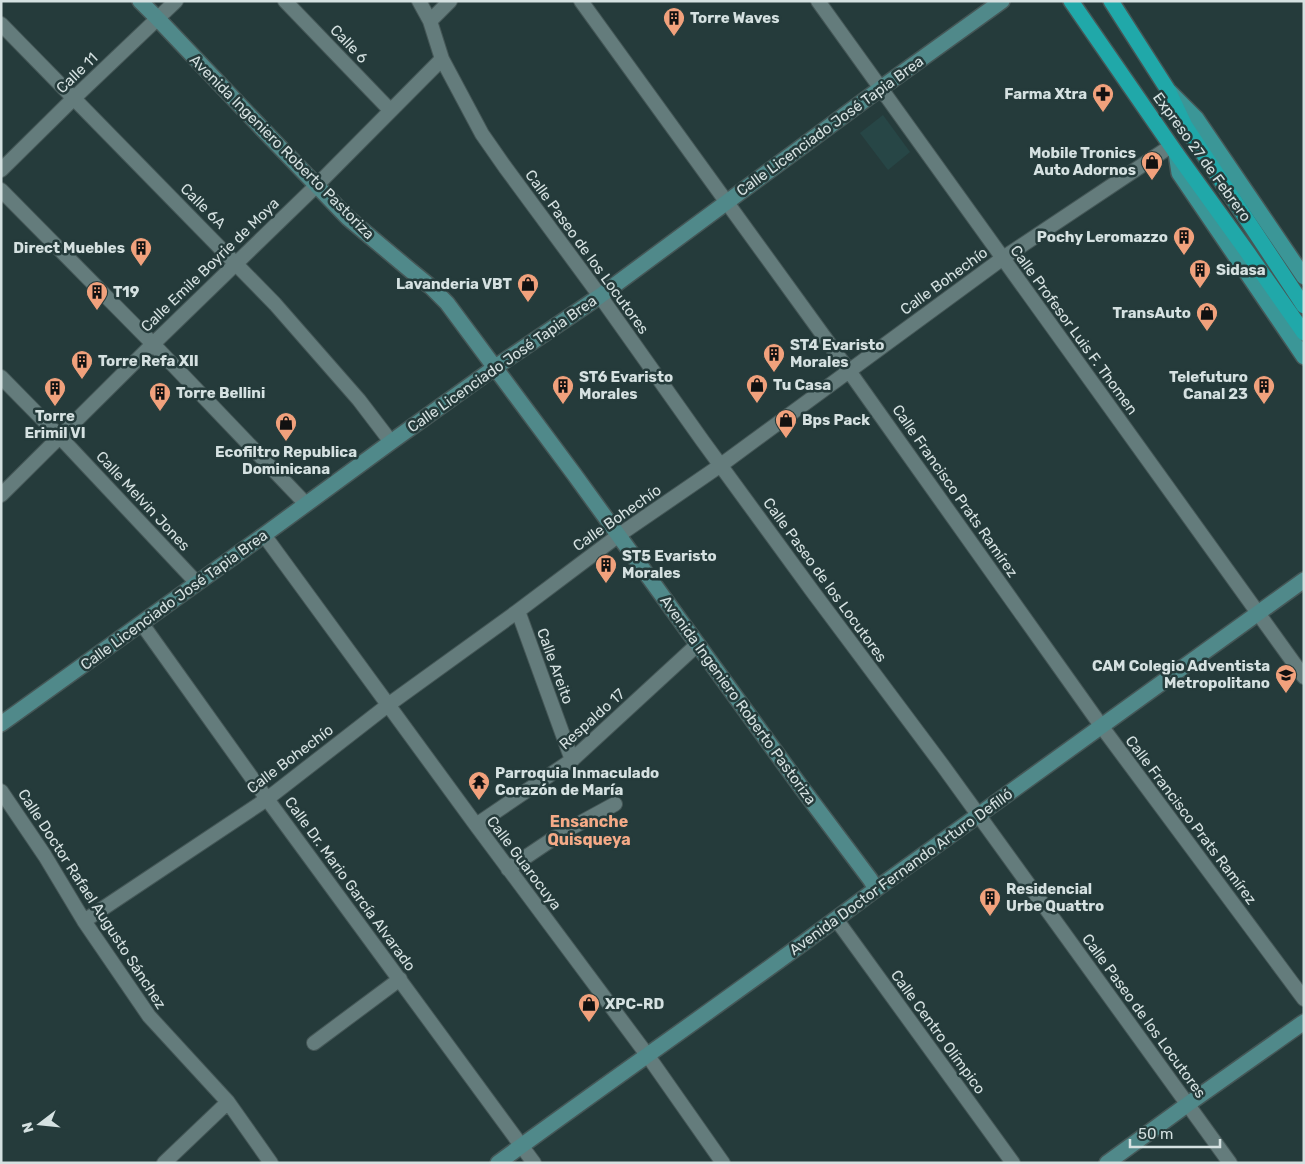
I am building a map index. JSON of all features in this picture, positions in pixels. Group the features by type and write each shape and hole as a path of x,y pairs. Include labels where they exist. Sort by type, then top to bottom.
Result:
{"highway":[{"name":"Expreso 27 de Febrero","path":"1071,1 1173,149 1304,333"},
{"name":"Expreso 27 de Febrero","path":"1111,1 1168,90 1185,126 1304,306"}],"main road":[{"path":"1168,90 1196,118 1304,277"},
{"path":"1173,149 1179,173 1304,356"}],"street":[{"name":"Avenida Ingeniero Roberto Pastoriza","path":"140,1 348,218 431,287 446,303 619,535 876,889"},
{"name":"Calle 11","path":"1,170 176,1"},
{"name":"Calle 6","path":"285,1 390,110"},
{"name":"Calle Paseo de los Locutores","path":"419,1 430,21 442,59 482,134 813,592 1230,1163"},
{"path":"430,21 450,1"},
{"name":"Calle Francisco Prats Ramírez","path":"581,1 849,371 1102,726 1304,999"},
{"name":"Calle Profesor Luis F. Thomen","path":"818,1 1304,677"},
{"name":"Calle Licenciado José Tapia Brea","path":"1,724 494,368 600,296 1002,1"},
{"name":"Calle 6A","path":"1,24 276,304 359,400 391,442"},
{"name":"Calle Emile Boyrie de Moya","path":"1,495 317,185 442,59"},
{"name":"Calle Bohechío","path":"84,921 267,799 388,705 619,535 721,465 1002,258 1173,149"},
{"path":"1,190 153,344 306,504"},
{"name":"Calle Melvin Jones","path":"1,377 197,583"},
{"name":"Calle Guarocuya","path":"264,535 508,869 648,1056 723,1163"},
{"name":"Avenida Doctor Fernando Arturo Defilló","path":"498,1163 1304,580"},
{"name":"Calle Areito","path":"518,611 572,760"},
{"name":"Calle Dr. Mario García Alvarado","path":"142,624 267,799 534,1163"},
{"name":"Respaldo 17","path":"476,825 572,760 698,644"},
{"name":"Calle Doctor Rafael Augusto Sánchez","path":"1,791 84,921 149,1016 228,1102 271,1163"},
{"path":"508,869 560,834 615,804"},
{"name":"Calle Centro Olímpico","path":"836,919 1013,1163"},
{"path":"314,1043 400,979"},
{"path":"1107,1163 1304,1022"},
{"path":"164,1163 228,1102"}],"shaded area":[{"path":"883,115 910,152 888,170 860,133"}],"place":[{"name":"Torre Waves","path":"674,37"},
{"name":"Farma Xtra","path":"1103,113"},
{"name":"Mobile Tronics Auto Adornos","path":"1152,181"},
{"name":"Pochy Leromazzo","path":"1184,256"},
{"name":"Direct Muebles","path":"141,267"},
{"name":"Sidasa","path":"1200,289"},
{"name":"Lavanderia VBT","path":"528,303"},
{"name":"T19","path":"97,311"},
{"name":"TransAuto","path":"1207,332"},
{"name":"ST4 Evaristo Morales","path":"774,373"},
{"name":"Torre Refa XII","path":"82,380"},
{"name":"Tu Casa","path":"757,404"},
{"name":"ST6 Evaristo Morales","path":"563,405"},
{"name":"Telefuturo Canal 23","path":"1264,405"},
{"name":"Torre Erimil VI","path":"55,407"},
{"name":"Torre Bellini","path":"160,412"},
{"name":"Bps Pack","path":"786,439"},
{"name":"Ecofiltro Republica Dominicana","path":"286,442"},
{"name":"ST5 Evaristo Morales","path":"606,584"},
{"name":"CAM Colegio Adventista Metropolitano","path":"1286,694"},
{"name":"Parroquia Inmaculado Corazón de María","path":"479,801"},
{"name":"Residencial Urbe Quattro","path":"990,917"},
{"name":"XPC-RD","path":"589,1023"}],"district":[{"name":"Ensanche Quisqueya","path":"589,830"}]}
